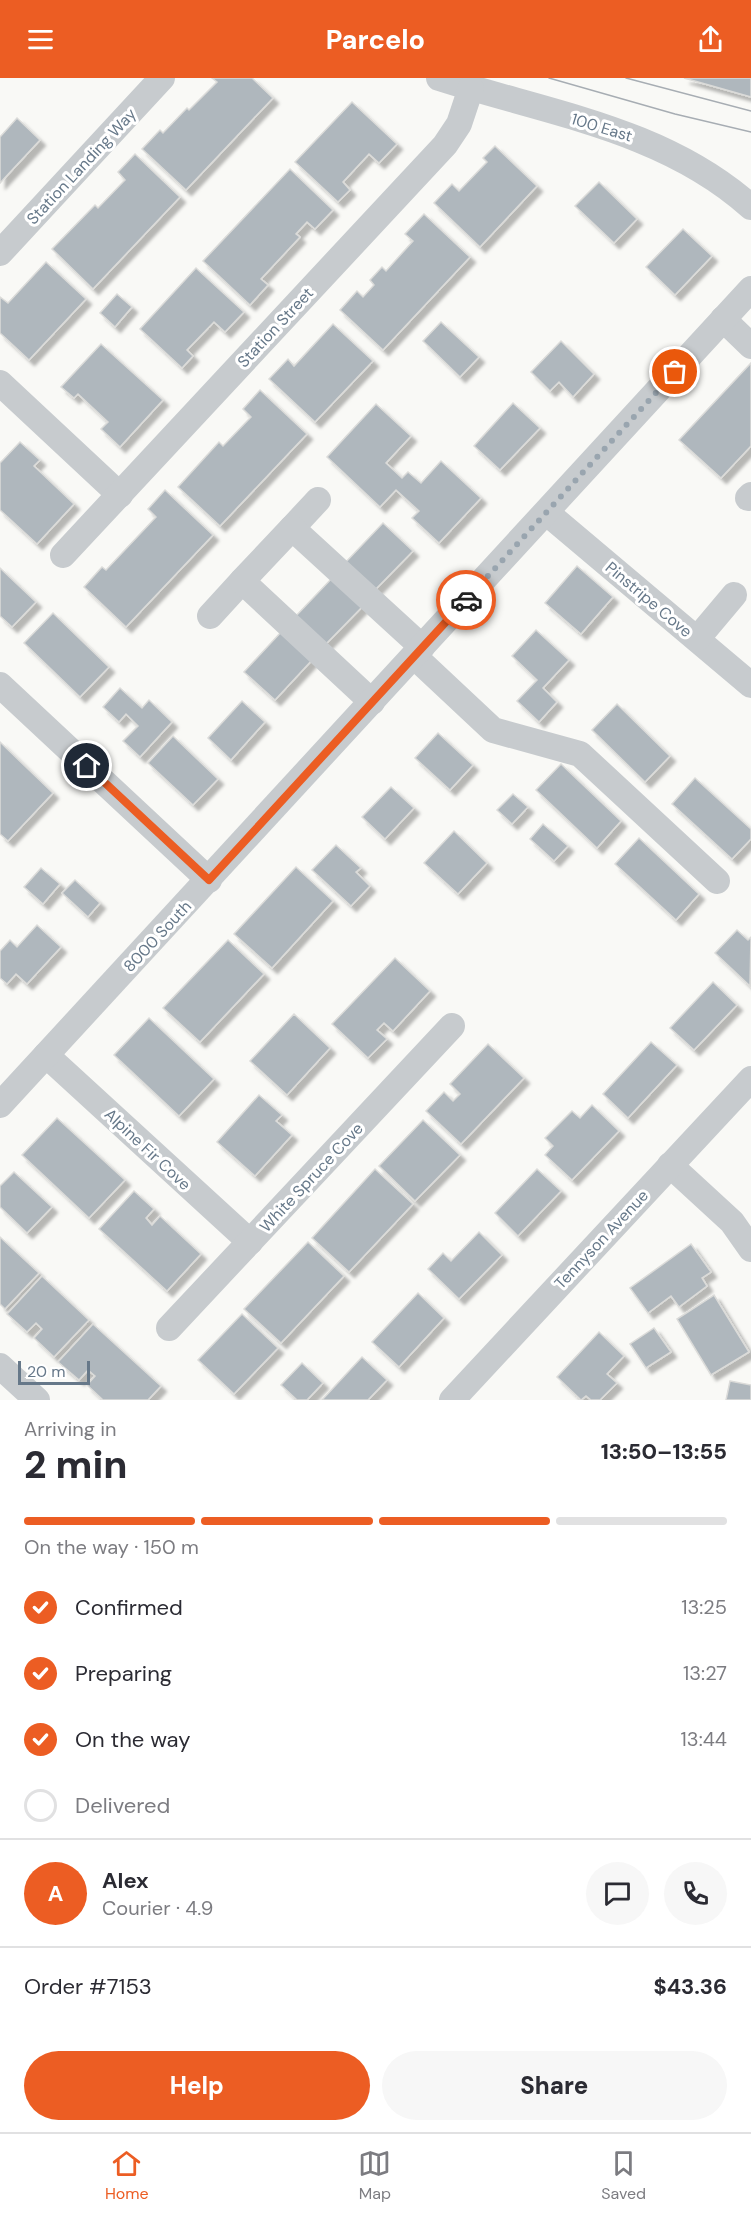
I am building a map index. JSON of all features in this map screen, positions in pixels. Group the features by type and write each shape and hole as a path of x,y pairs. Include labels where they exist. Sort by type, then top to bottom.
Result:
{"street":[{"name":"Station Landing Way","path":"0,253 162,78"},
{"name":"100 East","path":"439,78 625,133 664,149 700,167 751,207"},
{"name":"Station Street","path":"63,555 445,145 459,124 471,88"},
{"name":"8000 South","path":"0,1105 547,513 751,288"},
{"path":"723,319 751,346"},
{"path":"0,383 120,495"},
{"path":"210,616 318,500"},
{"name":"Pinstripe Cove","path":"547,513 751,685"},
{"path":"292,528 418,651 493,730 580,754 717,881"},
{"path":"242,581 372,702"},
{"path":"697,639 734,595"},
{"path":"0,685 209,880"},
{"name":"White Spruce Cove","path":"169,1328 452,1026"},
{"name":"Alpine Fir Cove","path":"46,1055 249,1242"},
{"name":"Tennyson Avenue","path":"452,1400 751,1079"},
{"path":"670,1165 732,1222 751,1249"},
{"path":"0,1366 37,1400"}],"building":[{"path":"212,78 252,78 273,98 186,190 142,149 160,130 163,133 187,108 189,110 217,82"},
{"path":"684,78 751,78 751,97"},
{"path":"352,102 397,144 379,163 369,154 343,182 350,190 338,202 295,162"},
{"path":"17,118 40,140 0,183 0,137"},
{"path":"495,146 537,186 480,247 434,203 452,184 459,191 487,162 483,158"},
{"path":"135,154 180,197 93,289 52,249 95,205 98,208 125,180 118,172"},
{"path":"290,169 333,210 315,229 307,222 296,234 300,237 261,279 268,285 250,305 203,261"},
{"path":"599,182 637,219 614,243 575,206"},
{"path":"424,214 470,257 383,350 340,310 357,291 363,297 374,285 370,280 382,267 386,271 413,241 405,234"},
{"path":"683,229 712,256 675,295 646,267"},
{"path":"46,262 86,299 29,360 0,333 0,297 8,303"},
{"path":"196,268 244,312 225,332 214,322 187,350 193,356 182,368 140,329"},
{"path":"117,294 132,307 115,327 100,313"},
{"path":"441,322 479,357 460,377 423,341"},
{"path":"333,324 373,361 315,422 269,379 288,359 294,366"},
{"path":"561,341 594,374 573,397 559,382 550,391 531,372"},
{"path":"101,344 163,400 120,447 101,429 108,422 78,394 74,398 61,387"},
{"path":"751,363 751,446 721,478 679,440"},
{"path":"260,390 307,434 220,526 178,487 219,442 223,446 251,417 243,409"},
{"path":"513,403 540,428 500,470 474,446"},
{"path":"376,404 411,436 386,463 402,478 408,472 421,483 441,461 481,498 439,543 412,518 419,511 396,490 380,507 327,457"},
{"path":"20,442 40,460 34,466 74,504 37,544 0,510 0,463"},
{"path":"165,490 213,535 126,627 84,587 102,567 106,570 156,517 148,509"},
{"path":"383,523 413,551 373,592 344,564"},
{"path":"577,566 613,597 581,634 545,603"},
{"path":"0,568 36,602 12,627 0,616"},
{"path":"334,576 364,605 324,646 294,618"},
{"path":"53,613 109,667 80,697 24,643"},
{"path":"536,630 569,660 543,688 557,702 539,722 517,701 537,680 512,656"},
{"path":"282,631 313,659 275,700 244,672"},
{"path":"120,688 142,708 149,700 172,722 140,757 123,741 138,726 126,714 119,722 103,707"},
{"path":"242,701 265,722 231,760 208,738"},
{"path":"617,704 670,756 645,782 592,730"},
{"path":"438,733 473,765 450,790 415,758"},
{"path":"173,736 218,779 193,805 148,763"},
{"path":"0,742 53,793 8,841 0,834"},
{"path":"561,764 621,821 597,848 536,790"},
{"path":"695,778 751,829 751,839 732,859 672,804"},
{"path":"391,787 414,808 385,839 362,817"},
{"path":"513,794 528,807 512,824 497,810"},
{"path":"543,824 568,846 554,861 530,839"},
{"path":"454,831 487,863 458,894 424,863"},
{"path":"639,838 699,894 676,920 615,864"},
{"path":"336,845 361,868 356,872 370,886 351,906 312,870"},
{"path":"296,867 333,901 272,968 234,934"},
{"path":"41,868 60,884 43,904 24,887"},
{"path":"75,880 100,903 88,917 62,893"},
{"path":"37,925 61,947 27,984 16,974 7,984 0,978 0,951 10,940 17,947"},
{"path":"737,930 748,940 751,937 750,986 715,953"},
{"path":"228,940 264,974 200,1042 163,1008"},
{"path":"395,958 430,991 393,1031 384,1023 377,1030 387,1039 368,1058 332,1024"},
{"path":"713,982 737,1005 694,1050 670,1028"},
{"path":"294,1014 330,1048 287,1095 250,1061"},
{"path":"149,1018 214,1079 179,1116 114,1055"},
{"path":"651,1042 677,1065 628,1118 603,1094"},
{"path":"488,1044 524,1078 461,1144 426,1111 444,1092 453,1101 460,1094 450,1084"},
{"path":"259,1095 282,1115 276,1121 292,1135 255,1176 217,1142"},
{"path":"592,1105 619,1131 572,1180 545,1155 553,1146 545,1138 572,1111 580,1118"},
{"path":"57,1118 125,1180 89,1218 22,1155"},
{"path":"423,1120 460,1155 415,1201 379,1166"},
{"path":"375,1169 413,1204 349,1272 312,1238"},
{"path":"537,1169 561,1191 518,1236 495,1213"},
{"path":"14,1172 52,1207 27,1233 0,1207 0,1186"},
{"path":"134,1191 154,1209 146,1218 152,1225 160,1216 201,1254 167,1291 99,1229"},
{"path":"479,1232 502,1255 459,1299 428,1269 443,1253 451,1261"},
{"path":"0,1237 39,1273 5,1309 0,1304"},
{"path":"308,1242 344,1276 281,1343 244,1309"},
{"path":"691,1244 711,1272 702,1278 707,1286 679,1307 671,1296 648,1313 630,1288"},
{"path":"42,1276 89,1320 54,1357 34,1338 42,1329 36,1323 27,1332 7,1314"},
{"path":"418,1293 444,1318 399,1367 372,1342"},
{"path":"714,1295 749,1352 711,1375 677,1319"},
{"path":"242,1314 278,1348 234,1394 198,1360"},
{"path":"93,1324 161,1386 148,1400 103,1400 87,1385 95,1376 88,1370 79,1380 58,1362"},
{"path":"654,1328 671,1352 646,1368 630,1344"},
{"path":"599,1332 624,1356 607,1374 617,1383 600,1400 591,1400 586,1396 581,1400 557,1377"},
{"path":"362,1357 387,1380 368,1400 322,1400"},
{"path":"302,1363 323,1383 307,1400 297,1400 281,1385"},
{"path":"730,1381 751,1385 751,1400 726,1400"}],"tram line":[{"path":"549,78 675,114 751,132"},
{"path":"626,78 751,111"}],"way so far":[{"path":"466,600 675,372"}],"route":[{"path":"87,766 209,880 466,600"}]}
